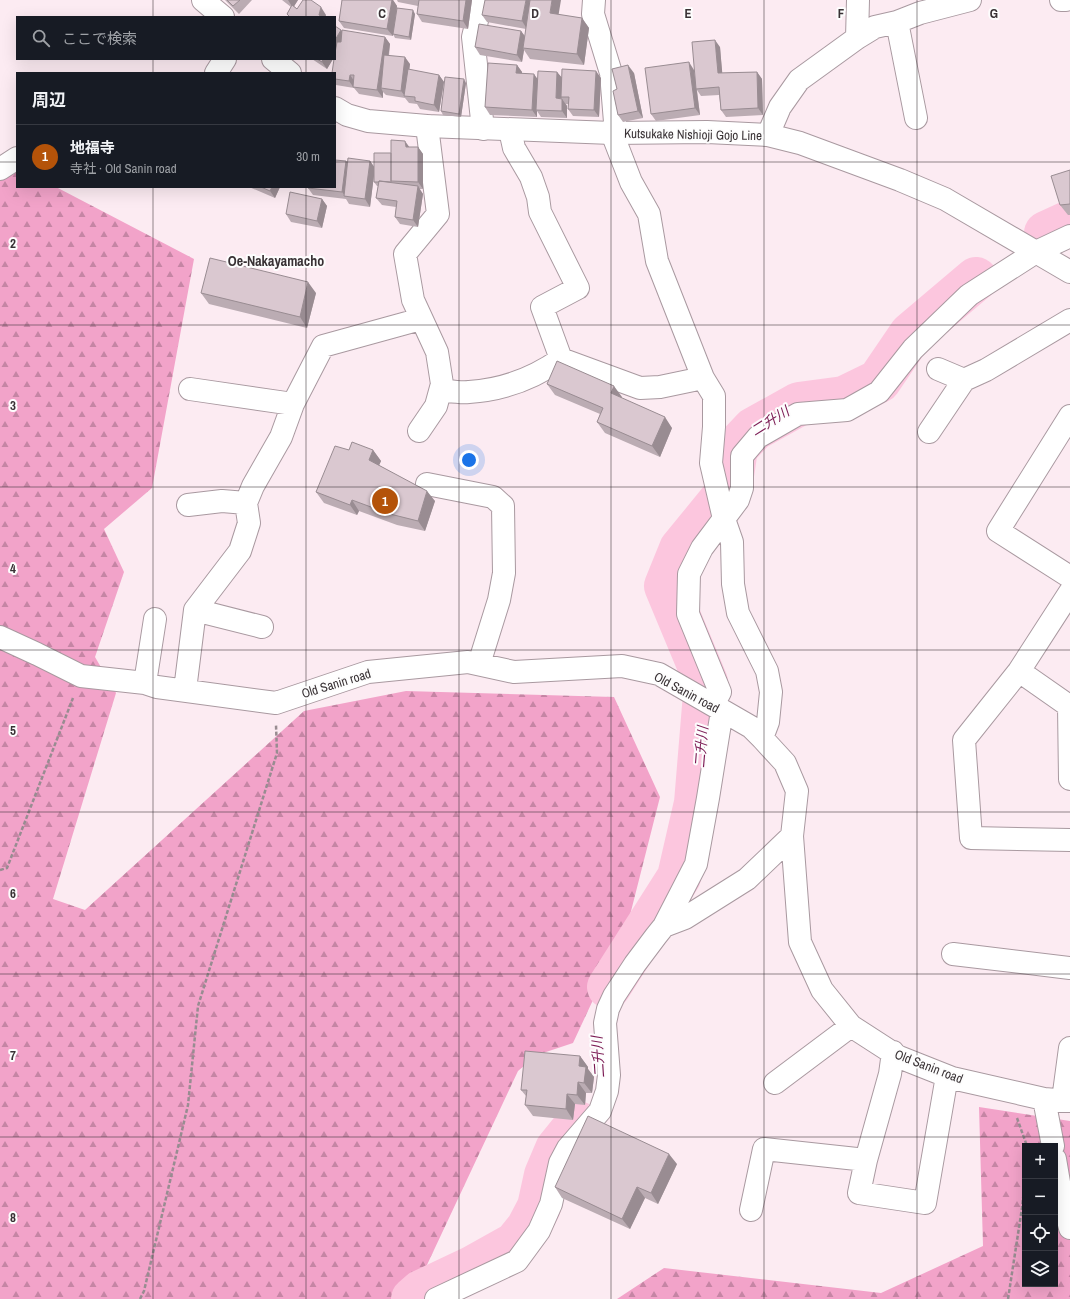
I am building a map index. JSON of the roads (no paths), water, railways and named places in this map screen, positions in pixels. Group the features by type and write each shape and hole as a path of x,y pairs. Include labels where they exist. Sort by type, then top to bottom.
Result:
{"street":[{"path":"203,0 222,16"},
{"path":"482,0 473,37 483,129"},
{"path":"594,0 593,14 611,73 615,122 612,133 631,182 649,214 657,261 702,378 714,396 714,427 711,463 724,519 732,542 733,584 738,613 767,671 771,692 768,722 762,738"},
{"path":"857,38 858,0"},
{"path":"768,135 780,107 799,80 857,38 875,27 897,22 920,12 970,0"},
{"path":"1061,0 1066,0"},
{"path":"897,22 916,118"},
{"path":"217,72 224,60"},
{"path":"274,60 289,72"},
{"name":"Kutsukake Nishioji Gojo Line","path":"336,109 346,115 368,122 427,126 612,133 707,132 768,135 800,143 900,180 945,199 1070,272"},
{"path":"419,431 436,406 442,384 437,352 413,300 405,254 438,214 427,126"},
{"path":"510,130 514,148 531,177 538,197 540,212 578,288 542,308 561,359 640,388 660,386 702,378"},
{"path":"0,169 16,159"},
{"path":"436,1299 488,1273 517,1261 539,1231 551,1204 560,1163 568,1148 600,1111 607,1091 609,1075 605,1023 608,1009 614,996 635,964 664,926 696,864 708,798 720,692 688,614 689,574 702,548 738,500 742,488 742,456 758,437 798,414 847,410 879,392 913,349 969,295 1036,252 1070,236"},
{"path":"184,690 195,610 240,551 249,523 246,503 253,486 281,437 293,404 324,346 421,319"},
{"path":"929,432 964,380 986,370 1070,320"},
{"path":"441,390 468,392 499,388 524,380 547,369 561,359"},
{"path":"938,369 964,380"},
{"path":"190,389 293,404"},
{"path":"1070,416 998,531 1070,577"},
{"path":"427,484 493,497 504,506 504,573 499,600 479,664"},
{"path":"188,505 222,501 246,503"},
{"path":"1070,592 1019,671 964,740 971,838 1070,840"},
{"path":"195,610 262,627"},
{"path":"145,683 155,620"},
{"name":"Old Sanin road","path":"0,637 81,676 145,683 157,687 276,703 368,672 468,662 514,672 622,666 659,674 751,727 785,763 797,791 792,836 800,942 822,990 851,1026 899,1057 947,1076 1059,1100"},
{"path":"1019,671 1068,706 1070,779"},
{"path":"664,926 685,918 747,879 792,836"},
{"path":"953,954 1070,968"},
{"path":"775,1083 851,1026"},
{"path":"1052,1143 1059,1100 1070,1048"},
{"path":"893,1052 890,1074 866,1160 859,1193 924,1202 947,1076"},
{"path":"751,1210 764,1148 866,1160"},
{"path":"1058,1177 1070,1228"}],"waterway":[{"name":"二升川","path":"1046,233 1070,222"},
{"name":"二升川","path":"609,987 679,877 696,803 706,682 666,586 681,549 730,489 736,448 754,429 799,404 844,398 879,381 911,334 976,279"},
{"name":"二升川","path":"413,1299 421,1292 472,1268 515,1244 528,1228 539,1207 546,1175 557,1149 578,1123"}],"place":[{"name":"地福寺","path":"385,501"}],"district":[{"name":"Oe-Nakayamacho","path":"276,261"}]}
